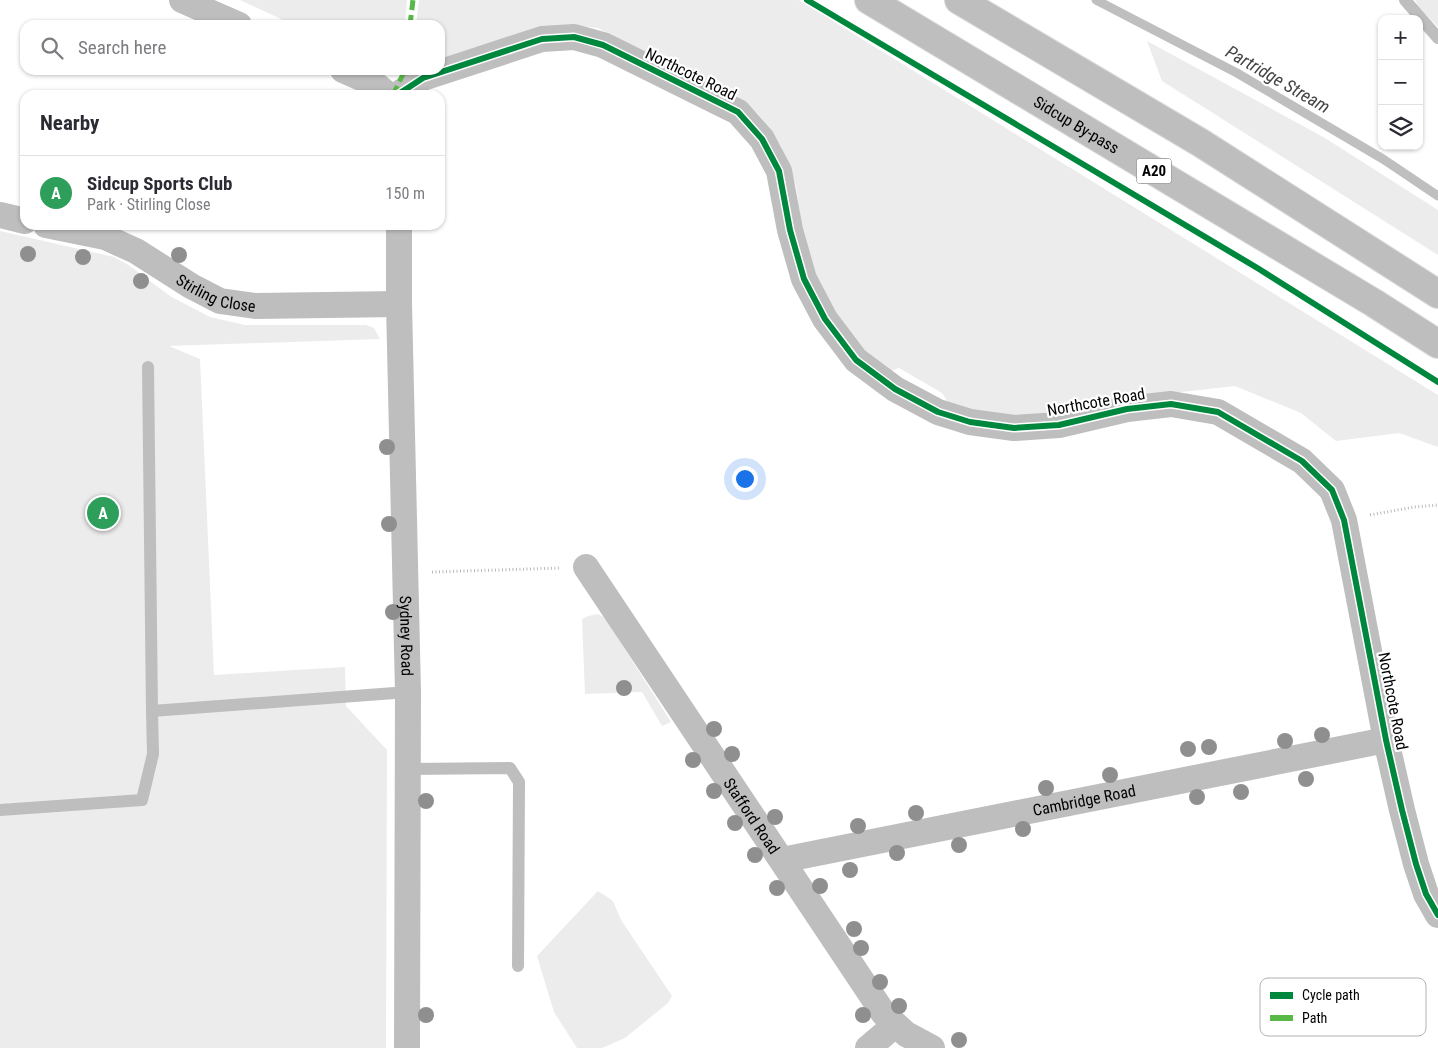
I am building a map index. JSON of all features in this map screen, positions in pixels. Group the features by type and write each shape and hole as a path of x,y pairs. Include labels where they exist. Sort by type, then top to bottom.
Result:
{"highway":[{"name":"Sidcup By-pass","path":"869,0 1374,303 1438,344"},
{"path":"959,0 1201,143 1438,294"}],"street":[{"path":"182,0 228,20"},
{"name":"Northcote Road","path":"445,71 542,38 574,37 603,45 738,112 762,139 779,171 790,230 804,279 825,319 856,360 895,389 938,412 970,422 1014,428 1059,425 1127,409 1171,404 1218,412 1302,461 1332,490 1344,520 1386,740 1416,864 1426,894 1438,915"},
{"path":"354,75 375,84 382,90"},
{"name":"Northcote Road","path":"405,90 423,78 432,75"},
{"path":"0,215 20,220"},
{"name":"Stirling Close","path":"71,230 105,237 136,251 191,286 220,301 255,306 399,304"},
{"name":"Sydney Road","path":"399,230 408,692 407,1048"},
{"name":"Stafford Road","path":"586,568 884,1014 906,1034 932,1048"},
{"name":"Cambridge Road","path":"782,860 1386,740"},
{"path":"868,1048 895,1025"}],"lane":[{"path":"1405,0 1438,38"},
{"path":"0,810 142,800 153,754 148,367"},
{"path":"152,710 408,692"},
{"path":"408,769 510,768 519,782 518,966"}],"path":[{"path":"1344,520 1414,507 1438,505"},
{"path":"405,573 586,568"}],"shaded area":[{"path":"240,0 407,0 405,20 283,20"},
{"path":"419,0 799,0 1438,395 1438,447 1399,433 1336,441 1301,413 1235,386 1128,398 1044,417 990,415 949,404 942,393 899,368 888,372 853,340 824,299 805,250 796,186 781,146 757,113 598,28 570,25 532,30 445,57 445,20 417,20"},
{"path":"1415,0 1438,0 1438,27 1419,7"},
{"path":"1147,41 1325,138 1438,210 1438,255 1162,81"},
{"path":"0,231 114,257 130,266 170,296 210,317 245,325 366,325 374,328 380,339 169,346 200,359 214,675 345,667 346,706 387,750 386,1048 0,1048"},
{"path":"598,614 605,618 671,722 662,726 642,692 585,694 582,619"},
{"path":"598,891 613,901 621,920 672,996 668,1003 625,1038 602,1048 577,1048 554,1012 537,956"}],"waterway":[{"name":"Partridge Stream","path":"1096,0 1237,73 1383,159 1438,196"}],"marked path":[{"path":"411,20 413,0"},
{"path":"395,90 403,75"}],"cycle path":[{"path":"807,0 1259,269 1438,382"},
{"path":"445,71 542,39 574,37 603,45 738,112 762,139 779,171 790,230 804,279 825,319 856,360 895,389 938,412 970,422 1014,428 1059,425 1127,409 1171,404 1218,412 1302,461 1332,490 1344,520 1386,740 1402,810 1426,894 1438,915"},
{"path":"405,90 423,78 432,75"}],"place":[{"name":"Sidcup Sports Club","path":"103,513"}]}
